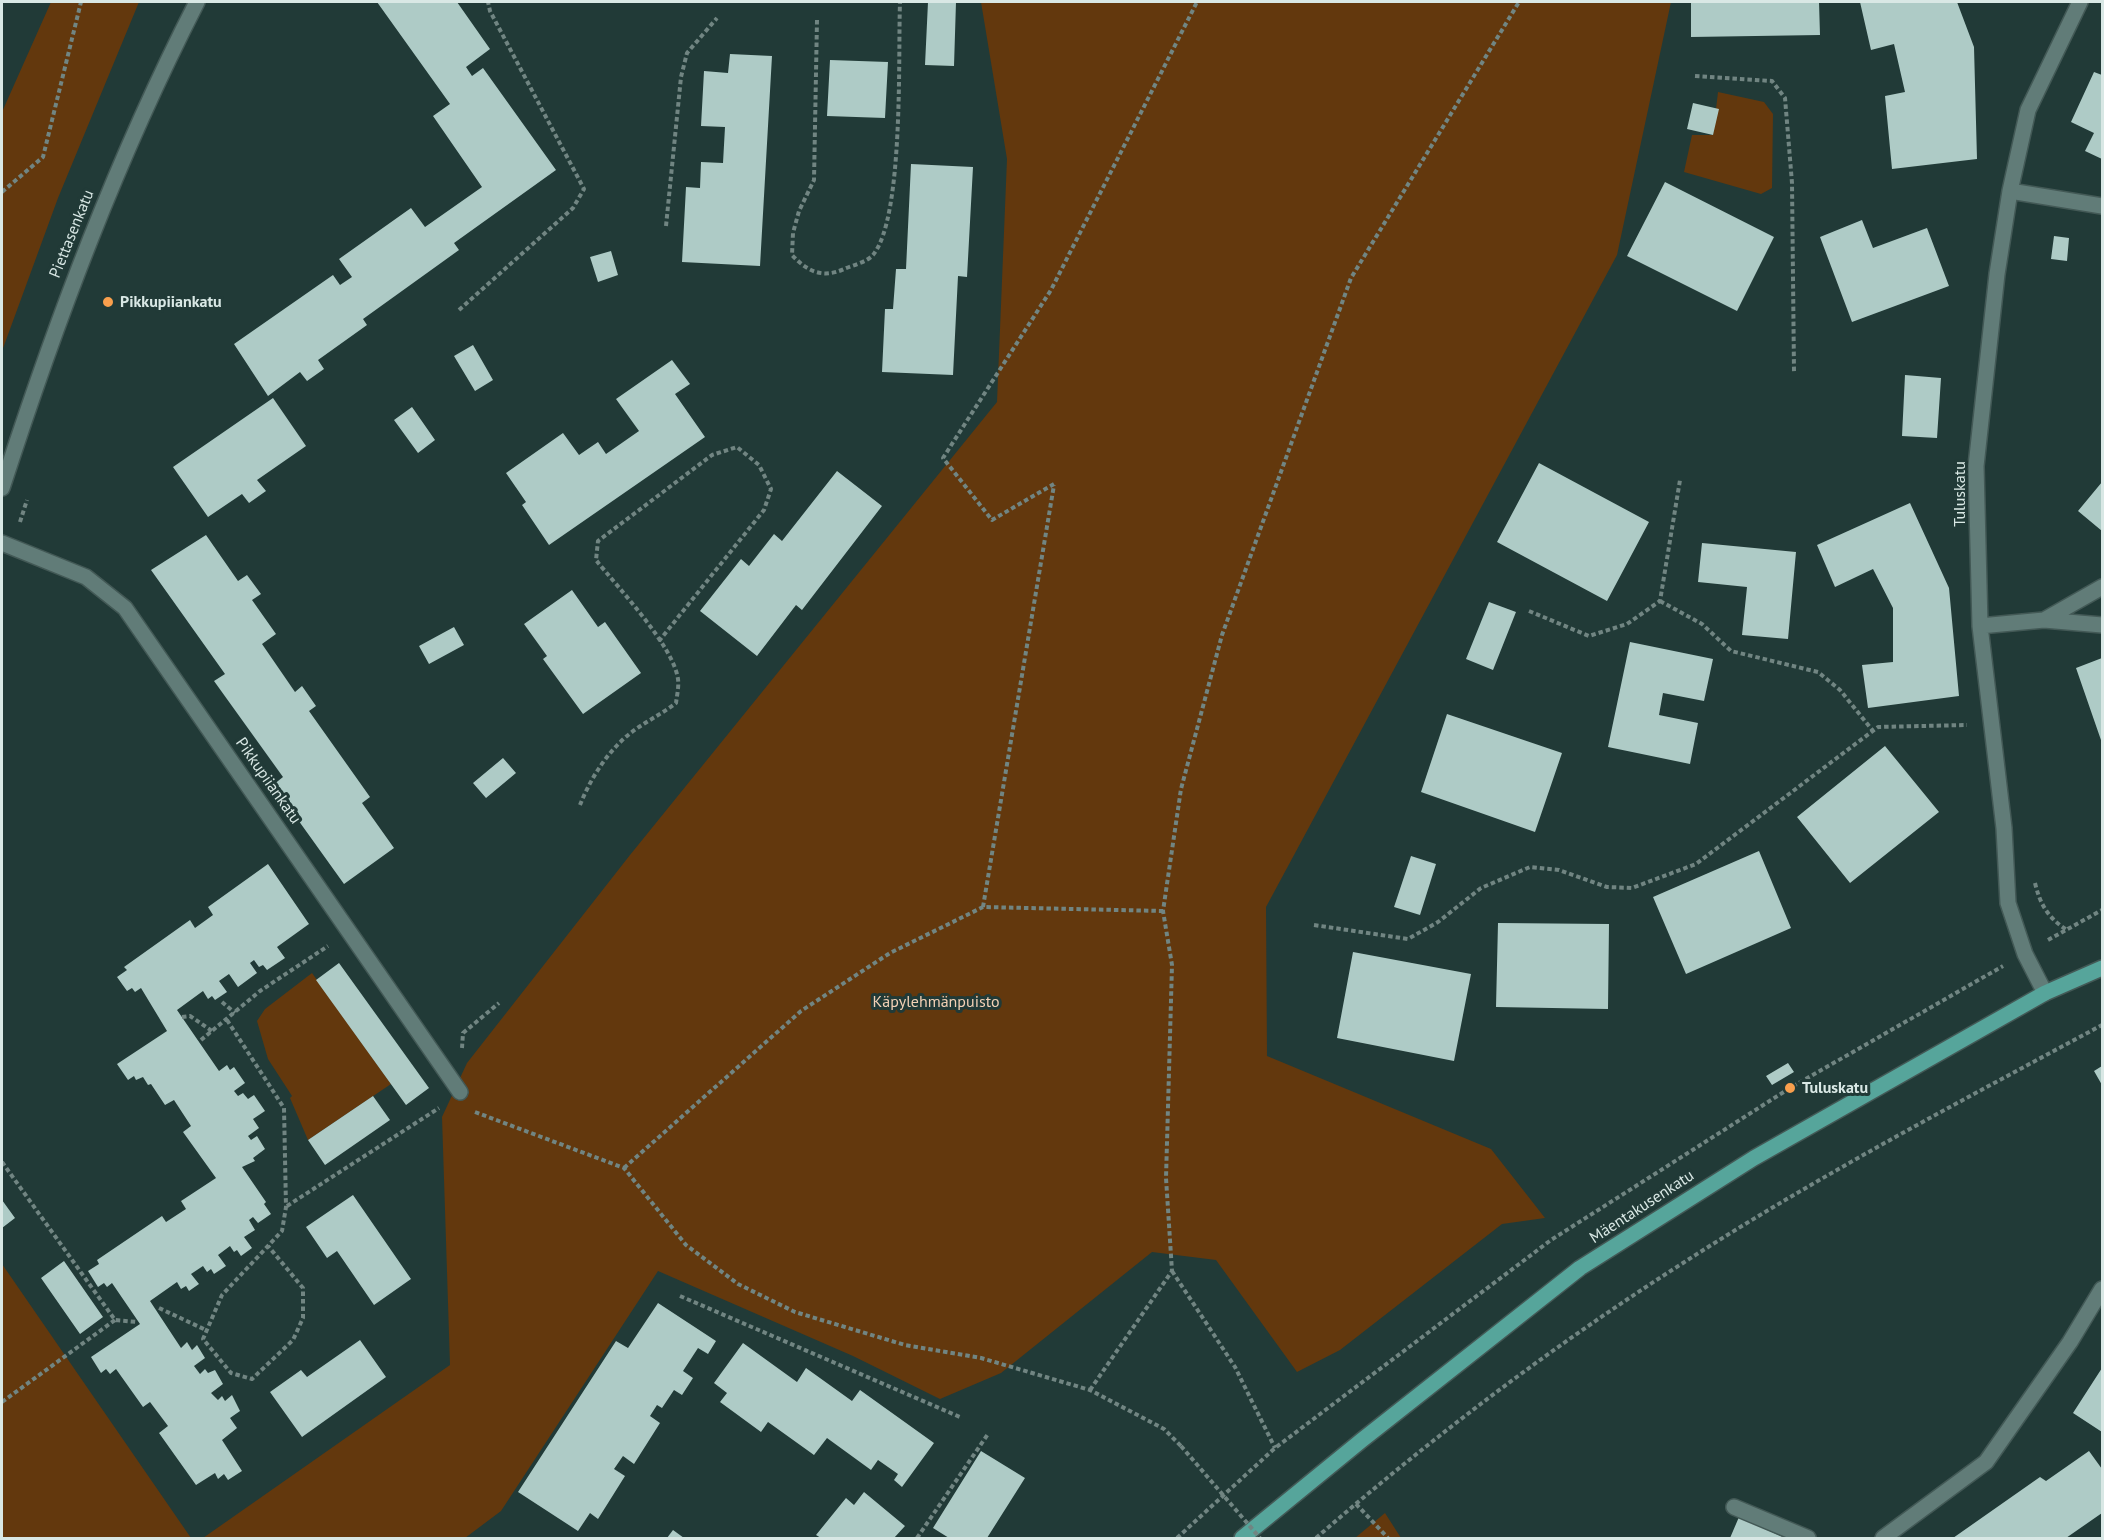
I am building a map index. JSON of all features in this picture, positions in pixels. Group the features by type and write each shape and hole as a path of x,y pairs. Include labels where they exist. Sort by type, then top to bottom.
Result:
{"main road":[{"name":"Mäentakusenkatu","path":"1242,1539 1294,1494 1580,1268 1745,1164 2044,993 2103,968"}],"street":[{"name":"Piettasenkatu","path":"2,488 73,280 164,66 197,2"},
{"name":"Tuluskatu","path":"2044,993 2025,954 2008,903 2004,828 1980,626 1976,466 1997,274 2010,191 2028,110 2080,2"},
{"path":"2010,191 2103,206"},
{"name":"Pikkupiiankatu","path":"6,545 86,577 125,608 460,1092"},
{"path":"2044,620 2103,588"},
{"path":"1980,626 2044,620 2103,625"},
{"path":"1883,1539 1986,1462 2070,1342 2103,1289"},
{"path":"1734,1507 1808,1539"}],"path":[{"path":"2,192 43,157 81,2"},
{"path":"459,310 573,208 584,189 490,11 488,2"},
{"path":"817,20 814,180 796,222 792,255 804,268 820,274 839,271 871,258 878,248 887,218 897,161 900,2"},
{"path":"983,907 1054,484 992,520 943,458 1051,290 1197,2"},
{"path":"1275,1448 1236,1367 1172,1271 1166,1178 1172,965 1163,911 1181,789 1222,635 1351,278 1519,2"},
{"path":"666,226 681,77 687,53 717,18"},
{"path":"1695,76 1772,81 1785,98 1792,183 1794,372"},
{"path":"580,805 589,783 610,753 634,730 676,703 678,681 673,661 596,560 598,541 712,455 737,447 759,465 771,489 764,510 659,641"},
{"path":"1529,611 1589,636 1627,624 1660,601 1680,480"},
{"path":"6,545 29,494"},
{"path":"1660,601 1702,624 1731,651 1818,672 1840,690 1873,731"},
{"path":"1314,925 1408,939 1438,922 1481,888 1530,867 1559,870 1607,887 1632,888 1696,864 1878,727 1992,725"},
{"path":"2034,873 2044,910 2055,922 2067,930"},
{"path":"624,1168 801,1011 890,953 983,907 1163,911"},
{"path":"201,1040 260,991 350,931"},
{"path":"222,1002 235,1013"},
{"path":"286,1206 460,1092 463,1033 499,1003"},
{"path":"182,1017 190,1017 212,1031"},
{"path":"227,1020 284,1108 286,1206 282,1231 222,1295 203,1339 231,1373 252,1378 293,1340 303,1318 303,1288 268,1246"},
{"path":"1316,1539 1356,1504 1551,1352 1683,1262 1824,1178 2103,1025"},
{"path":"465,1108 624,1168 686,1245 738,1284 795,1312 904,1345 981,1358 1090,1390 1164,1429 1260,1539"},
{"path":"2,1162 115,1320"},
{"path":"1090,1390 1172,1271"},
{"path":"680,1296 960,1417"},
{"path":"159,1308 208,1331"},
{"path":"2,1402 115,1320 136,1322"},
{"path":"917,1539 988,1434"},
{"path":"1356,1504 1388,1539"}],"green space":[{"path":"51,2 139,2 58,198 2,351 2,112"},
{"name":"Käpylehmänpuisto","path":"981,2 1671,2 1617,255 1266,907 1267,1056 1491,1149 1545,1218 1502,1224 1340,1350 1297,1372 1216,1260 1152,1252 1001,1373 940,1399 853,1356 658,1271 501,1511 465,1538 203,1538 450,1365 442,1117 467,1063 630,855 997,402 1007,159"},
{"path":"1718,92 1764,102 1773,114 1772,188 1761,194 1684,172 1692,135 1713,135"},
{"path":"312,973 391,1084 308,1140 290,1098 292,1096 268,1059 257,1021 265,1009"},
{"path":"2,1264 191,1538 2,1538"},
{"path":"1385,1513 1401,1538 1355,1538"}],"building":[{"path":"377,2 457,2 490,49 466,67 472,76 483,68 556,170 454,243 459,250 363,319 367,325 318,360 324,369 307,381 300,372 268,396 234,344 333,275 340,285 352,277 339,259 411,208 425,227 482,187 433,116 450,104"},
{"path":"928,2 956,2 954,66 925,65"},
{"path":"1691,2 1819,2 1820,35 1691,37"},
{"path":"1860,2 1957,2 1974,47 1977,159 1892,169 1885,96 1905,92 1894,44 1871,50"},
{"path":"730,54 772,56 760,266 682,262 686,187 700,188 701,162 723,163 725,127 701,126 704,71 728,73"},
{"path":"830,60 888,62 885,118 827,116"},
{"path":"2094,72 2102,75 2102,159 2085,151 2094,133 2071,122"},
{"path":"1693,103 1719,109 1713,135 1687,129"},
{"path":"911,164 973,167 967,277 958,276 953,375 882,372 885,309 893,309 896,269 906,269"},
{"path":"1665,182 1774,237 1737,311 1627,256"},
{"path":"1862,220 1873,248 1927,228 1949,286 1852,322 1820,237"},
{"path":"2054,236 2069,238 2067,261 2051,259"},
{"path":"611,251 618,275 598,282 590,257"},
{"path":"473,345 493,380 475,391 454,356"},
{"path":"672,360 690,384 675,394 705,437 549,545 522,505 526,502 506,473 563,433 579,455 598,442 606,454 639,431 616,399"},
{"path":"1905,375 1941,378 1937,438 1902,436"},
{"path":"273,398 306,446 257,480 266,491 249,503 242,494 208,517 173,467"},
{"path":"412,407 435,440 418,453 394,420"},
{"path":"1539,463 1649,522 1607,601 1497,542"},
{"path":"837,471 882,506 802,610 796,605 757,656 700,611 741,559 749,566 774,534 782,541"},
{"path":"2102,482 2102,531 2078,511"},
{"path":"1910,503 1949,588 1959,696 1868,708 1862,665 1893,662 1893,608 1873,569 1835,587 1817,545"},
{"path":"206,535 238,581 247,575 261,594 252,600 276,634 262,644 295,692 302,686 316,706 309,711 370,797 362,803 394,848 344,884 273,785 283,777 214,681 225,674 151,570"},
{"path":"1702,543 1796,552 1788,639 1742,635 1747,587 1698,582"},
{"path":"572,590 598,627 605,622 641,673 583,714 543,659 547,656 524,624"},
{"path":"1489,602 1516,612 1493,670 1466,659"},
{"path":"454,627 464,645 429,664 419,646"},
{"path":"1630,642 1713,659 1704,701 1663,693 1659,715 1698,723 1690,764 1608,747"},
{"path":"2102,658 2102,743 2076,668"},
{"path":"1447,714 1562,753 1535,832 1421,792"},
{"path":"1885,746 1939,812 1850,883 1797,817"},
{"path":"503,758 516,773 486,798 473,783"},
{"path":"1759,851 1791,928 1686,974 1653,897"},
{"path":"1411,856 1436,864 1420,915 1394,907"},
{"path":"268,864 309,924 277,947 285,958 267,970 263,965 259,967 254,960 250,963 257,973 238,987 229,974 219,981 227,992 215,1000 212,996 208,999 203,991 177,1010 219,1071 227,1065 230,1070 234,1067 245,1083 234,1091 238,1096 243,1093 248,1099 254,1095 265,1111 253,1119 259,1128 248,1136 251,1140 257,1136 265,1149 253,1158 255,1161 242,1167 266,1202 264,1204 271,1214 258,1223 253,1217 249,1220 255,1230 244,1237 252,1248 241,1256 230,1246 218,1255 226,1266 214,1274 211,1269 207,1272 203,1266 191,1274 199,1284 189,1291 186,1286 181,1289 177,1282 150,1301 181,1348 187,1342 192,1350 197,1345 205,1358 194,1366 200,1374 205,1369 208,1373 215,1370 223,1384 211,1393 218,1400 222,1396 225,1401 232,1395 240,1411 230,1418 237,1428 222,1440 242,1471 228,1480 224,1474 218,1479 215,1473 196,1485 159,1433 168,1426 150,1402 143,1407 116,1369 110,1374 106,1369 101,1373 91,1357 140,1324 112,1283 107,1287 104,1283 98,1287 88,1271 99,1264 97,1260 162,1216 166,1222 186,1209 181,1201 216,1178 183,1132 191,1126 174,1100 165,1105 151,1084 148,1085 143,1077 136,1080 134,1076 128,1080 117,1064 167,1031 141,988 135,992 132,988 127,991 117,977 127,970 124,967 190,920 195,928 213,915 208,907"},
{"path":"1498,923 1609,924 1608,1009 1496,1007"},
{"path":"1353,952 1471,974 1454,1061 1337,1038"},
{"path":"339,963 429,1088 406,1105 316,980"},
{"path":"1788,1063 1794,1072 1772,1085 1766,1076"},
{"path":"2102,1066 2102,1085 2094,1071"},
{"path":"373,1096 390,1120 325,1165 308,1140"},
{"path":"353,1195 411,1279 374,1305 337,1251 327,1258 306,1227"},
{"path":"2,1200 15,1218 2,1228"},
{"path":"64,1261 103,1317 80,1334 41,1278"},
{"path":"658,1303 716,1341 708,1354 698,1348 683,1371 693,1378 682,1395 674,1390 662,1408 657,1405 650,1416 660,1423 634,1464 623,1456 614,1469 625,1476 598,1519 590,1513 578,1531 518,1492 616,1341 628,1348"},
{"path":"360,1340 386,1377 302,1437 270,1392 301,1370 307,1377"},
{"path":"743,1343 797,1382 806,1368 852,1401 860,1390 934,1443 902,1487 894,1480 898,1474 878,1460 871,1470 827,1438 814,1455 768,1422 761,1432 720,1402 727,1393 714,1383"},
{"path":"2102,1368 2102,1432 2073,1413"},
{"path":"981,1451 1025,1478 987,1538 949,1538 933,1528"},
{"path":"2089,1451 2102,1469 2102,1513 2066,1538 1953,1538 2040,1477 2046,1481"},
{"path":"864,1492 905,1526 894,1538 821,1538 816,1535 846,1498 854,1505"},
{"path":"1739,1517 1785,1538 1730,1538"},
{"path":"673,1530 684,1538 667,1538"}],"place":[{"name":"Pikkupiiankatu","path":"108,302"},
{"name":"Tuluskatu","path":"1790,1088"}]}
